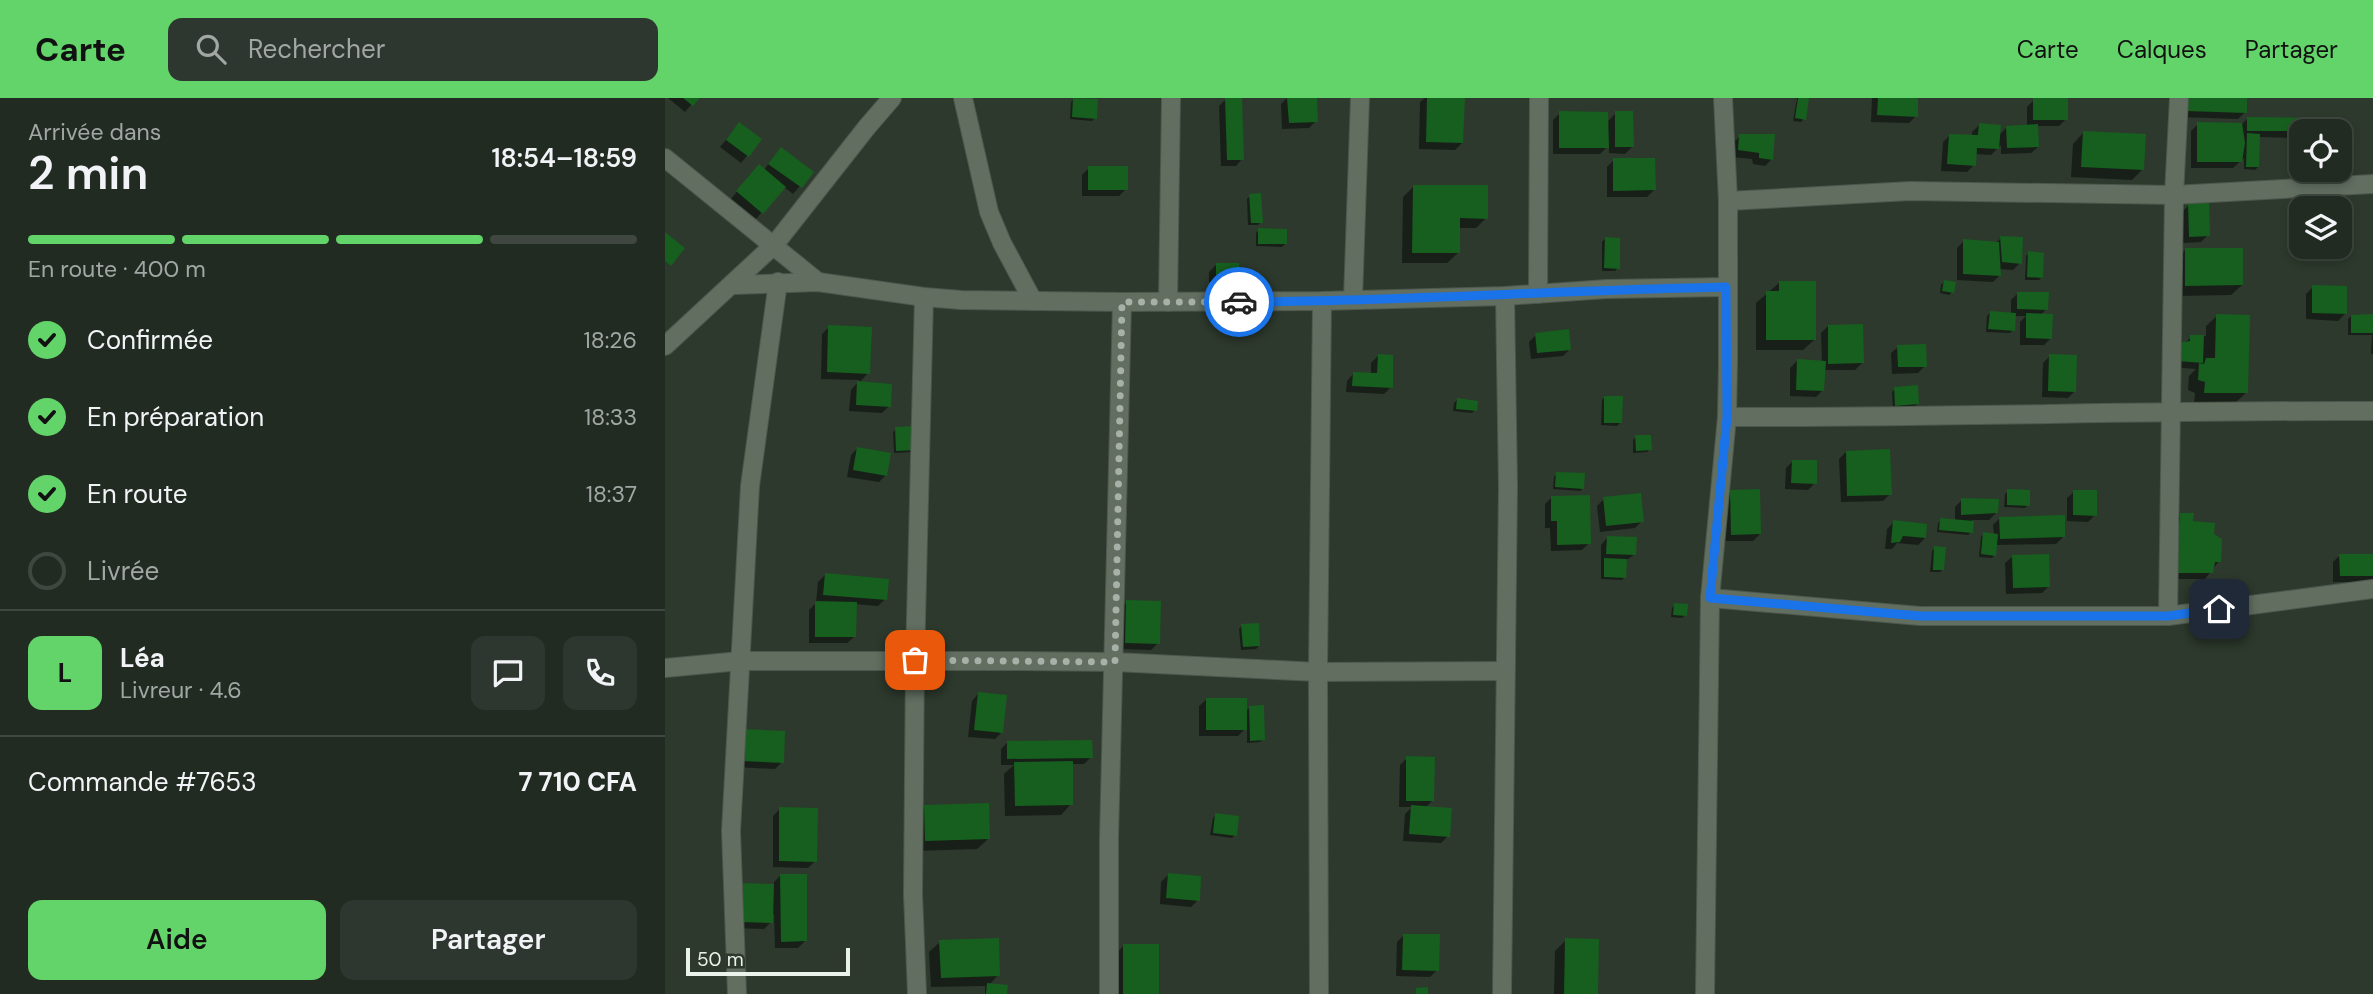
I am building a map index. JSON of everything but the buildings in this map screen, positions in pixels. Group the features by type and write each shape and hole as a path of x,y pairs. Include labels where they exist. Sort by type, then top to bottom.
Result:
{"street":[{"path":"963,98 989,212 1002,243 1034,301"},
{"path":"1168,302 1171,98"},
{"path":"1353,299 1360,98"},
{"path":"1538,98 1538,293"},
{"path":"1705,994 1710,598 1727,417 1726,287 1729,264 1723,98"},
{"path":"2168,616 2174,195 2179,98"},
{"path":"665,346 734,285 775,244 886,100"},
{"path":"665,158 775,244 818,282"},
{"path":"1728,201 1910,191 2174,195 2373,184"},
{"path":"737,994 731,831 750,486 778,282"},
{"path":"734,285 818,282 924,297 1122,302 1322,301 1505,296 1607,289 1726,287"},
{"path":"1502,994 1508,487 1505,296"},
{"path":"917,994 913,894 915,660 924,297"},
{"path":"1319,994 1318,672 1322,301"},
{"path":"1109,994 1109,839 1122,302"},
{"path":"1727,417 2373,411"},
{"path":"1710,598 1920,616 2168,616 2373,589"},
{"path":"665,668 740,661 915,660 1115,662 1318,672 1504,671"}],"way so far":[{"path":"915,660 1115,662 1122,302 1239,302"}],"route":[{"path":"1239,302 1505,296 1607,289 1726,287 1727,417 1710,598 1920,616 2168,616 2219,609"}]}
